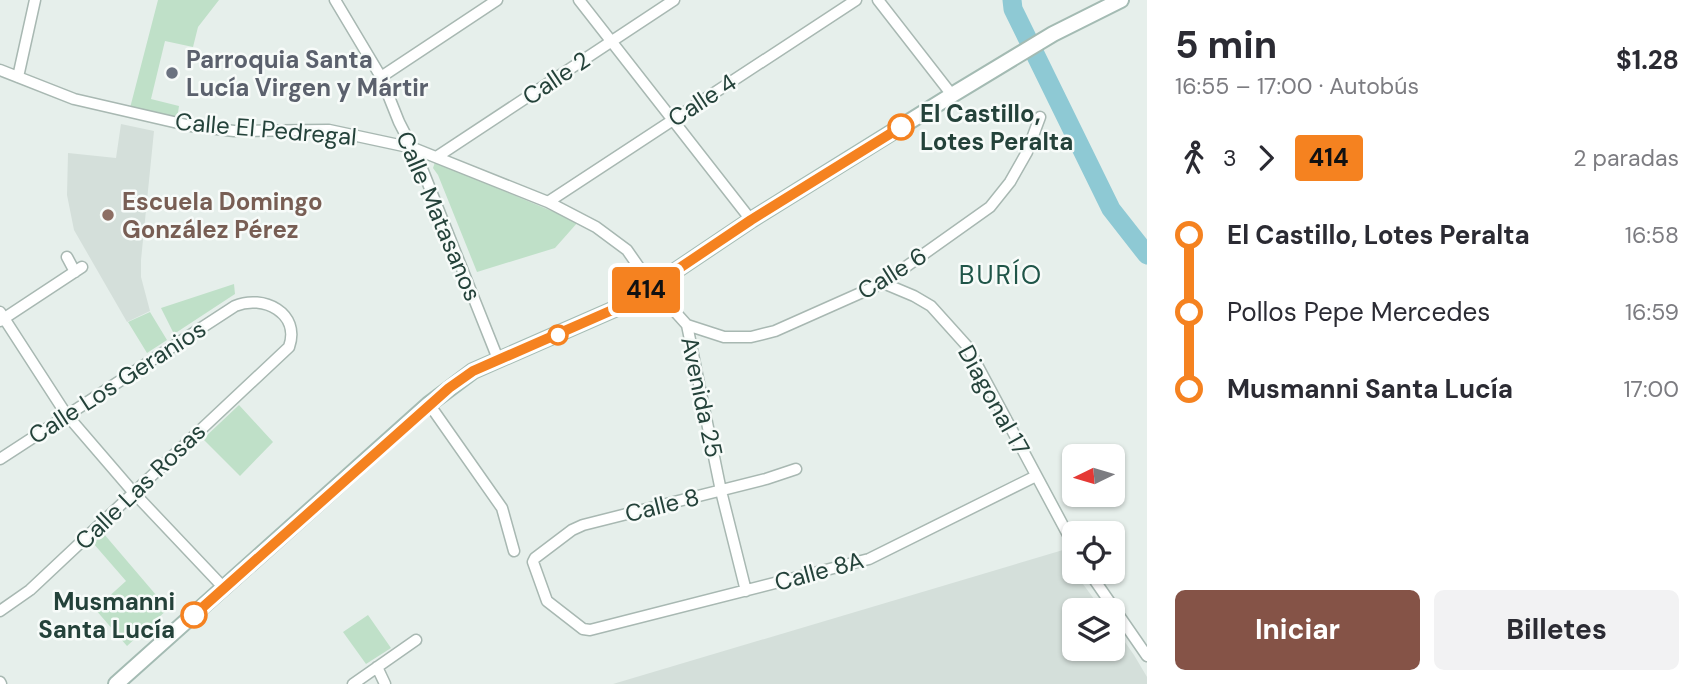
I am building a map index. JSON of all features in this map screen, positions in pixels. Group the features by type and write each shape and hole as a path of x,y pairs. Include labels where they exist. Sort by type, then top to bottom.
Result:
{"main road":[{"path":"116,684 429,404 473,371 626,304 751,220 1012,58 1121,0"}],"street":[{"path":"18,76 35,0"},
{"name":"Calle Matasanos","path":"335,0 381,77 445,222 498,359"},
{"path":"381,77 497,0"},
{"path":"579,0 751,220"},
{"name":"Calle 2","path":"438,156 674,0"},
{"name":"Calle 4","path":"548,202 856,0"},
{"path":"878,0 952,95"},
{"name":"Calle El Pedregal","path":"0,69 74,99 191,126 234,131 329,130 413,148"},
{"name":"Calle 6","path":"687,325 724,337 751,337 775,331 883,283 990,208 1027,152 1040,117"},
{"name":"Avenida 25","path":"413,148 548,202 612,237 627,250 653,286 687,325 721,491 746,591"},
{"path":"67,257 78,270 1,317 66,414 134,494 224,588"},
{"name":"Diagonal 17","path":"883,283 931,306 967,346 1062,524"},
{"name":"Calle Las Rosas","path":"0,611 30,590 289,347 292,329 288,319 278,310 256,302 235,306"},
{"name":"Calle Los Geranios","path":"0,459 235,306"},
{"path":"429,404 502,508 514,551"},
{"name":"Calle 8","path":"590,630 583,629 547,601 533,567 535,558 572,530 583,525 721,491 796,469"},
{"name":"Calle 8A","path":"590,630 869,559 1036,476"},
{"path":"1097,584 1147,656"},
{"path":"352,684 416,640"},
{"path":"377,667 385,684"}],"shaded area":[{"name":"Escuela Domingo González Pérez","path":"121,124 154,131 141,260 141,277 150,311 127,322 74,230 67,195 68,153 116,158"},
{"path":"1062,550 1062,584 1083,584 1093,598 1062,598 1062,661 1125,661 1125,642 1147,677 1147,684 613,684"}],"green space":[{"path":"158,0 219,0 198,27 193,47 165,41 151,99 179,106 177,119 130,108"},
{"path":"435,162 578,222 555,248 477,272 433,168"},
{"path":"234,284 235,294 174,334 161,308"},
{"path":"150,312 167,340 147,353 128,322"},
{"path":"239,405 273,442 240,476 203,439"},
{"path":"104,534 168,609 127,646 95,609 126,581 93,543"},
{"path":"368,615 391,648 366,664 343,632"}],"waterway":[{"path":"1012,0 1013,9 1111,209 1147,255"}],"bus line":[{"name":"414","path":"194,615 429,404 473,371 626,304 751,220 901,127"}],"place":[{"name":"Parroquia Santa Lucía Virgen y Mártir","path":"172,73"},
{"name":"El Castillo, Lotes Peralta","path":"901,127"},
{"name":"Escuela Domingo González Pérez","path":"108,215"},
{"name":"Musmanni Santa Lucía","path":"194,615"}],"district":[{"name":"BURÍO","path":"1001,275"}]}
